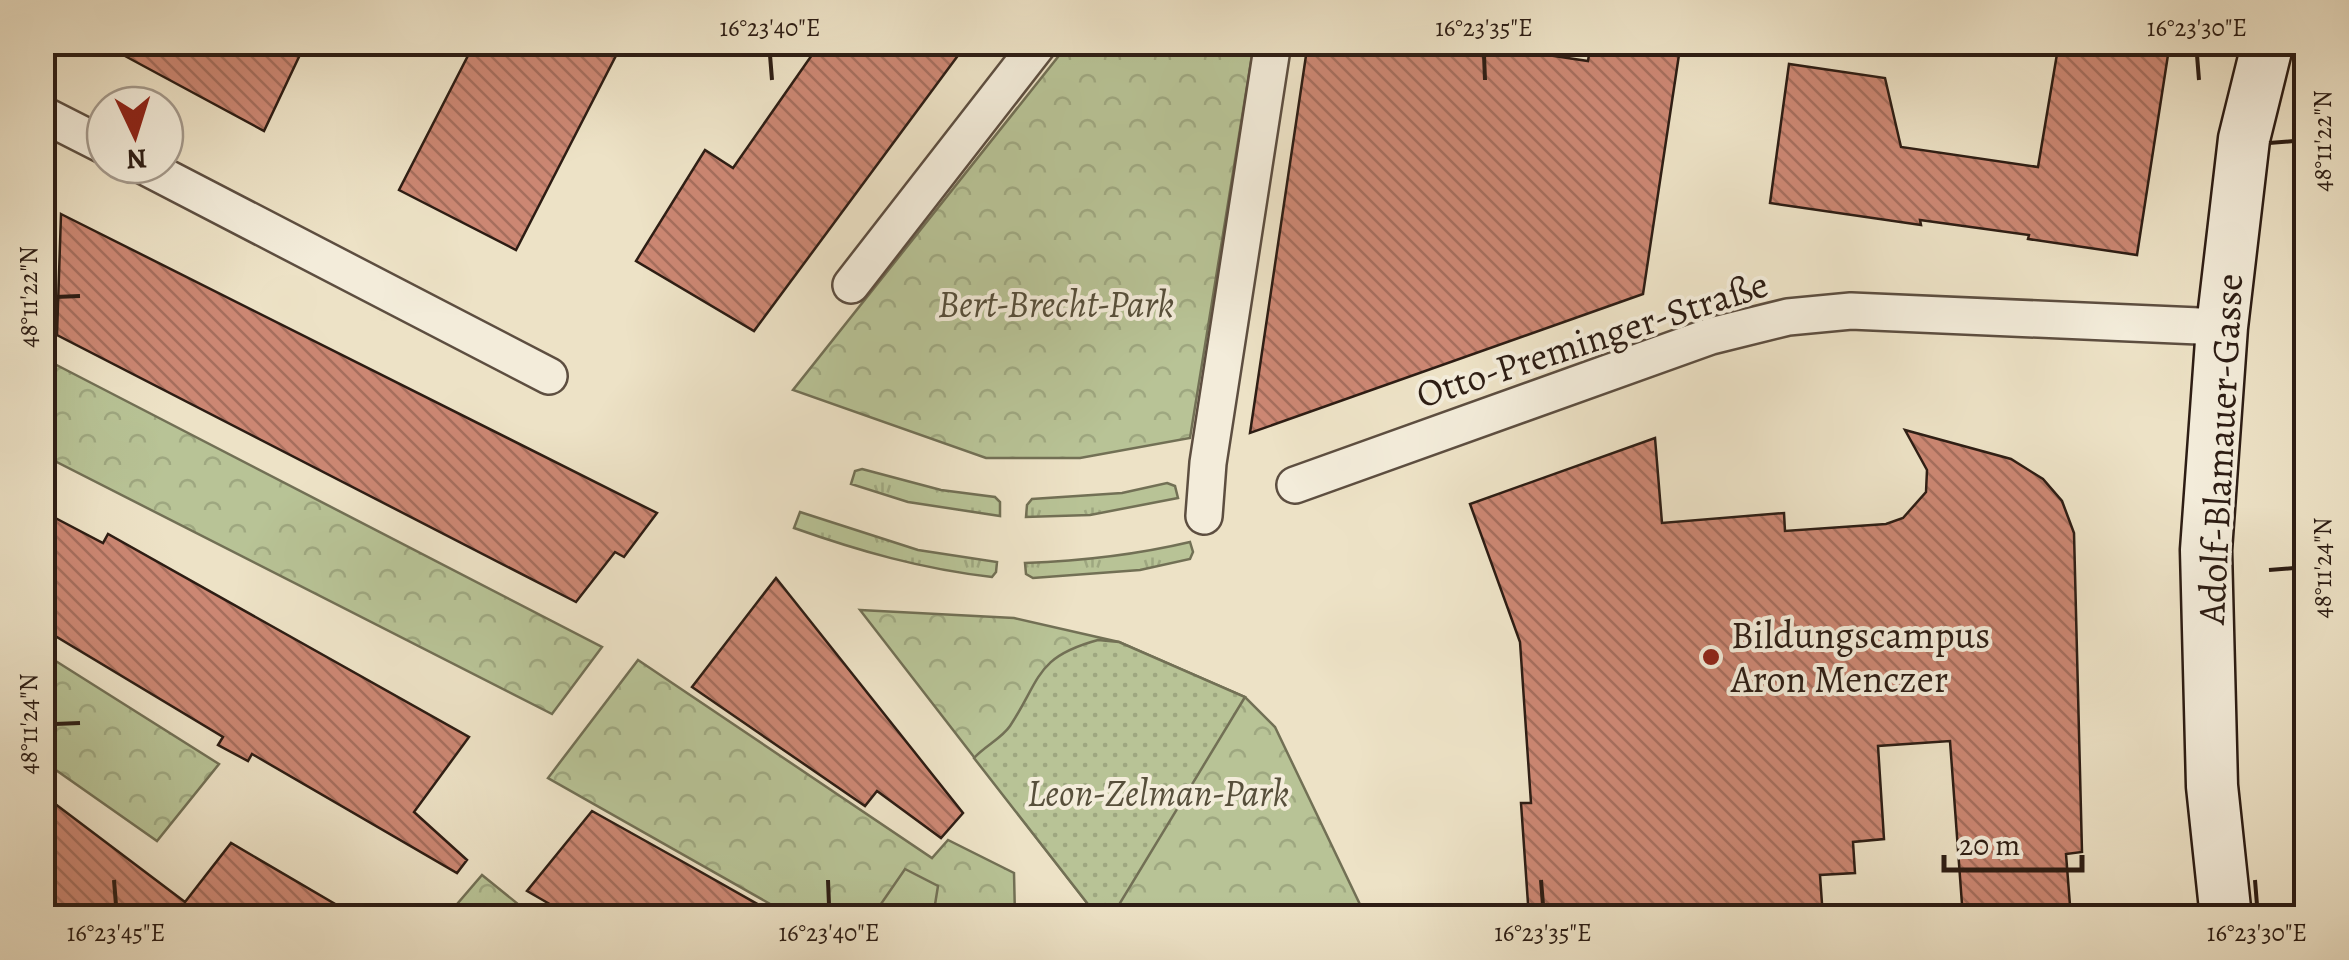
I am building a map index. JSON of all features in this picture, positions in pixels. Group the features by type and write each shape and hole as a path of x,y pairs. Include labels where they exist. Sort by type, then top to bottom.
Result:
{"street":[{"path":"851,284 1040,42"},
{"path":"1204,516 1210,444 1273,42"},
{"name":"Adolf-Blamauer-Gasse","path":"2226,918 2212,786 2206,550 2222,327 2244,140 2268,42"},
{"path":"42,114 85,136"},
{"path":"181,185 549,376"},
{"name":"Otto-Preminger-Straße","path":"1295,485 1710,336 1788,318 1851,312 2222,327"}],"green space":[{"name":"Bert-Brecht-Park","path":"1069,43 1254,43 1190,438 1080,458 986,458 793,390"},
{"path":"43,358 602,647 552,714 43,455"},
{"path":"862,469 941,490 995,497 1000,502 1000,516 908,502 851,484 855,471"},
{"path":"1167,483 1175,486 1178,498 1090,515 1026,517 1032,499 1122,493"},
{"path":"800,512 918,550 997,562 996,572 992,577 941,569 843,544 794,528"},
{"path":"1190,542 1190,559 1140,570 1033,578 1026,574 1025,563 1108,557"},
{"name":"Leon-Zelman-Park","path":"860,610 1014,618 1119,642 1245,697 1275,727 1366,917 1098,917"},
{"path":"1098,640 1119,642 1245,697 1111,918 1098,917 974,758 1007,730 1051,662"},
{"path":"43,653 219,764 157,841 43,761"},
{"path":"638,660 932,858 948,840 1014,873 1015,917 793,917 548,778"},
{"path":"905,869 938,886 933,917 872,917"},
{"path":"482,875 534,917 446,917"}],"building":[{"path":"99,42 306,42 264,131"},
{"path":"475,42 623,42 516,250 399,190"},
{"path":"821,42 968,42 754,331 636,261 705,150 733,168"},
{"path":"1308,42 1459,42 1588,61 1591,42 1643,42 1680,48 1643,294 1250,433"},
{"path":"2059,42 2170,42 2137,255 2028,239 2029,235 1920,220 1921,225 1770,203 1789,64 1885,78 1901,147 2038,167"},
{"path":"61,214 657,513 624,557 615,552 576,602 57,335"},
{"path":"1905,430 2011,459 2043,479 2062,501 2074,533 2082,852 2066,854 2071,918 1963,918 1950,741 1878,746 1884,839 1853,842 1855,873 1820,875 1823,918 1529,918 1521,803 1531,803 1520,642 1470,504 1655,438 1662,523 1784,513 1785,531 1886,524 1903,518 1926,492 1927,470"},
{"path":"42,511 103,543 108,534 469,737 414,812 467,860 457,873 252,754 248,761 218,745 223,737 42,628"},
{"path":"776,578 963,813 941,838 877,791 865,806 692,687"},
{"path":"42,794 185,902 231,843 359,918 42,918"},
{"path":"592,811 782,918 574,918 527,891"}],"railway":[{"path":"2306,451 2301,640 2306,809"}],"place":[{"name":"Bildungscampus Aron Menczer","path":"1711,657"}]}
